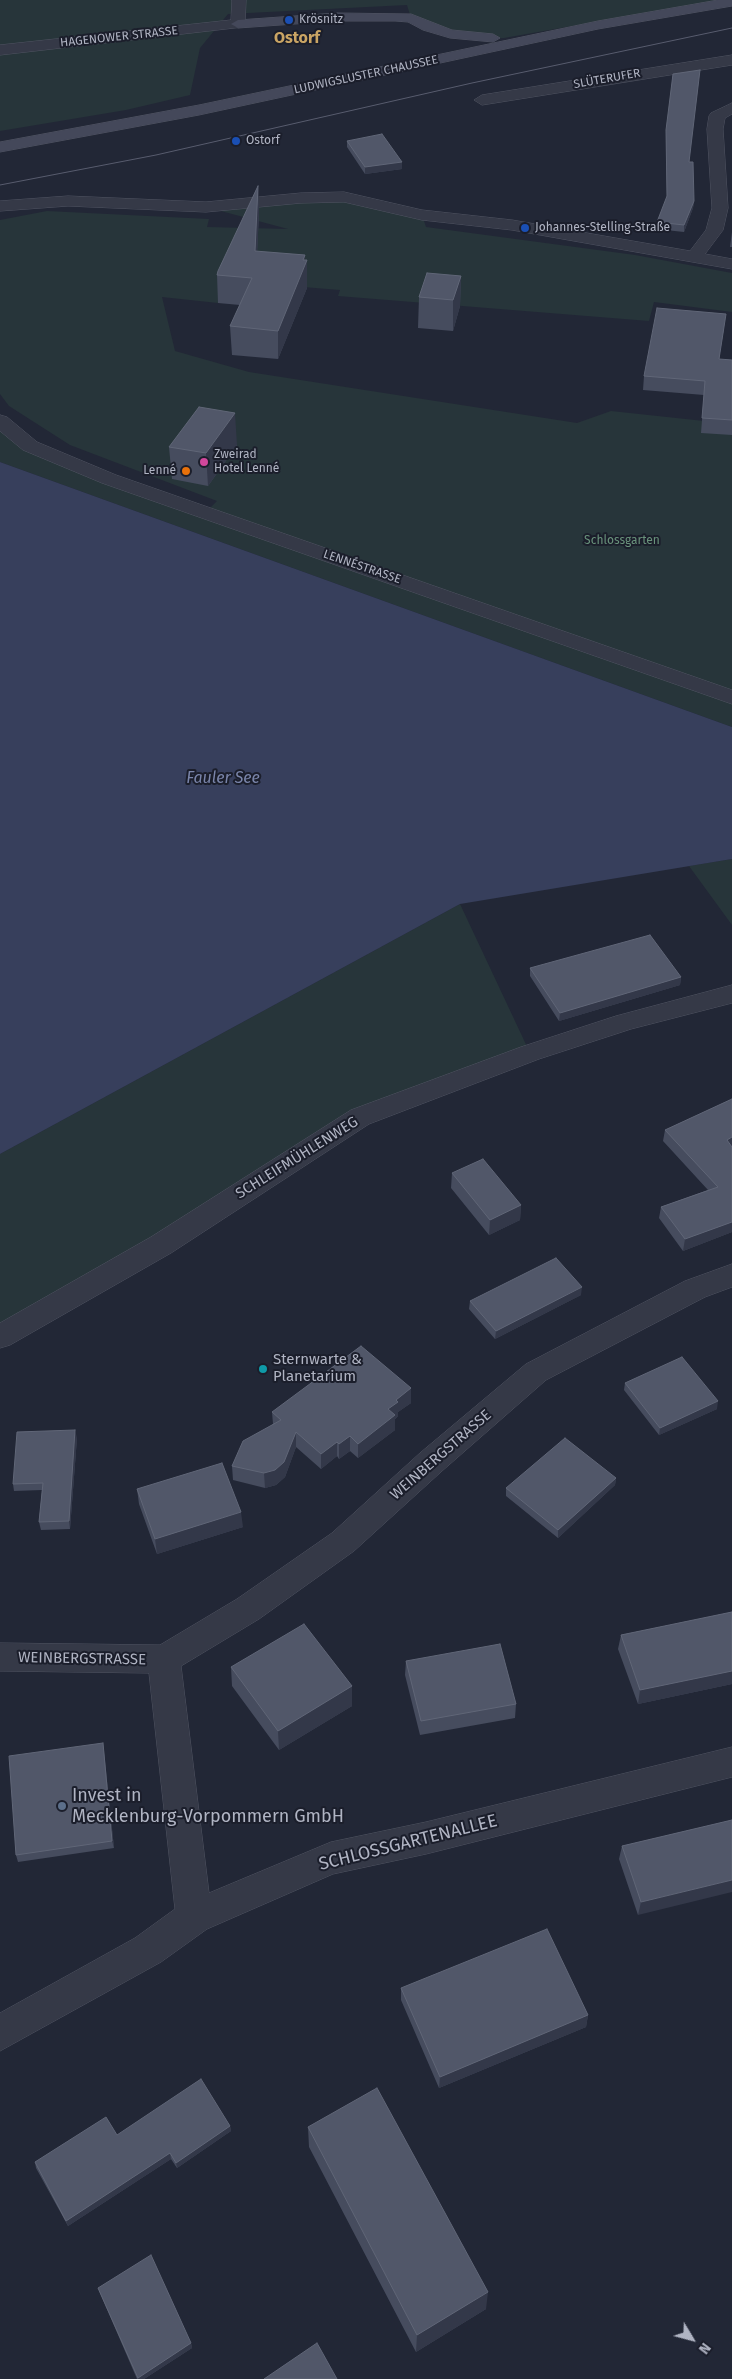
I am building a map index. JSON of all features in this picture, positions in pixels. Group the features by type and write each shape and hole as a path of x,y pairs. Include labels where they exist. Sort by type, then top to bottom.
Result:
{"street":[{"path":"240,0 238,24 376,16 411,18 428,27 450,34 484,38 559,33"},
{"name":"LUDWIGSLUSTER CHAUSSEE","path":"0,147 199,110 559,33 732,2"},
{"name":"HAGENOWER STRASSE","path":"0,50 238,24"},
{"path":"428,27 454,56 470,69"},
{"name":"SLÜTERUFER","path":"482,100 732,60"},
{"path":"694,258 714,230 720,208 715,129 717,116 732,108"},
{"path":"195,127 214,123"},
{"path":"0,162 18,160"},
{"path":"0,206 68,201 206,207 301,198 344,197 422,215 512,226 732,264"},
{"name":"LENNÉSTRASSE","path":"0,421 30,446 109,479 732,697"},
{"name":"SCHLEIFMÜHLENWEG","path":"0,1337 161,1245 360,1117 540,1050 624,1022 732,994"},
{"name":"WEINBERGSTRASSE","path":"0,1657 164,1660 248,1609 343,1542 431,1462 536,1372 695,1289 732,1275"},
{"name":"WEINBERGSTRASSE","path":"164,1660 194,1917"},
{"name":"SCHLOSSGARTENALLEE","path":"0,2033 148,1950 194,1917 331,1858 426,1838 732,1762"}],"green space":[{"path":"0,0 720,0 504,38 484,39 467,37 411,18 407,5 228,14 200,48 190,95 126,110 0,131"},
{"name":"Schlossgarten","path":"301,198 360,202 422,215 426,227 635,255 732,273 732,312 654,302 649,321 338,296 340,290 303,287 220,299 218,303 162,297 175,351 249,372 577,423 611,411 732,424 732,727 0,462 0,421 30,446 208,510 217,501 70,445 9,406 0,394 0,220 47,211 209,219 207,227 288,229 206,207"},
{"path":"732,859 732,925 689,866"},
{"path":"460,904 530,1053 360,1117 0,1337 0,1154"}],"water":[{"name":"Fauler See","path":"0,462 732,727 732,859 460,904 0,1154"}],"building":[{"path":"700,70 689,162 693,162 694,201 684,225 657,222 667,196 666,130 673,74"},
{"path":"382,134 402,162 365,167 347,141"},
{"path":"258,186 255,251 305,255 303,260 307,260 278,331 230,326 252,278 217,275"},
{"path":"427,273 461,276 453,300 419,297"},
{"path":"657,308 726,314 719,359 732,360 732,420 702,418 705,381 644,376"},
{"path":"199,407 235,413 206,453 169,447"},
{"path":"650,935 681,977 560,1013 530,968"},
{"path":"732,1099 732,1137 727,1140 732,1147 732,1222 685,1239 661,1207 718,1187 665,1130"},
{"path":"483,1159 521,1205 490,1220 452,1173"},
{"path":"556,1258 582,1287 496,1331 470,1301"},
{"path":"361,1346 411,1388 396,1400 398,1402 388,1409 395,1415 358,1444 350,1436 339,1444 337,1442 321,1454 296,1432 284,1462 275,1470 264,1473 232,1466 243,1441 281,1420 272,1412"},
{"path":"682,1357 718,1401 660,1428 625,1383"},
{"path":"75,1430 69,1521 39,1522 43,1483 13,1484 17,1432"},
{"path":"565,1438 616,1478 558,1530 506,1488"},
{"path":"222,1463 241,1512 155,1539 137,1489"},
{"path":"732,1612 732,1671 640,1690 621,1635"},
{"path":"304,1624 352,1686 278,1731 231,1667"},
{"path":"500,1644 516,1704 421,1721 406,1661"},
{"name":"Invest in Mecklenburg-Vorpommern GmbH","path":"103,1743 112,1841 16,1855 9,1756"},
{"path":"732,1820 732,1880 641,1902 622,1846"},
{"path":"547,1929 588,2015 440,2077 401,1988"},
{"path":"201,2079 230,2126 176,2163 170,2153 66,2221 35,2162 106,2117 117,2135"},
{"path":"377,2088 488,2292 417,2335 308,2127"},
{"path":"151,2255 191,2343 138,2378 98,2288"},
{"path":"317,2343 337,2379 264,2379"}],"tram line":[{"path":"0,185 156,155 472,83 732,28"}],"place":[{"name":"Krösnitz","path":"289,20"},
{"name":"Ostorf","path":"236,141"},
{"name":"Johannes-Stelling-Straße","path":"525,228"},
{"name":"Zweirad Hotel Lenné","path":"204,462"},
{"name":"Lenné","path":"186,471"},
{"name":"Sternwarte & Planetarium","path":"263,1369"},
{"name":"Invest in Mecklenburg-Vorpommern GmbH","path":"62,1806"}],"district":[{"name":"Ostorf","path":"297,39"}]}
